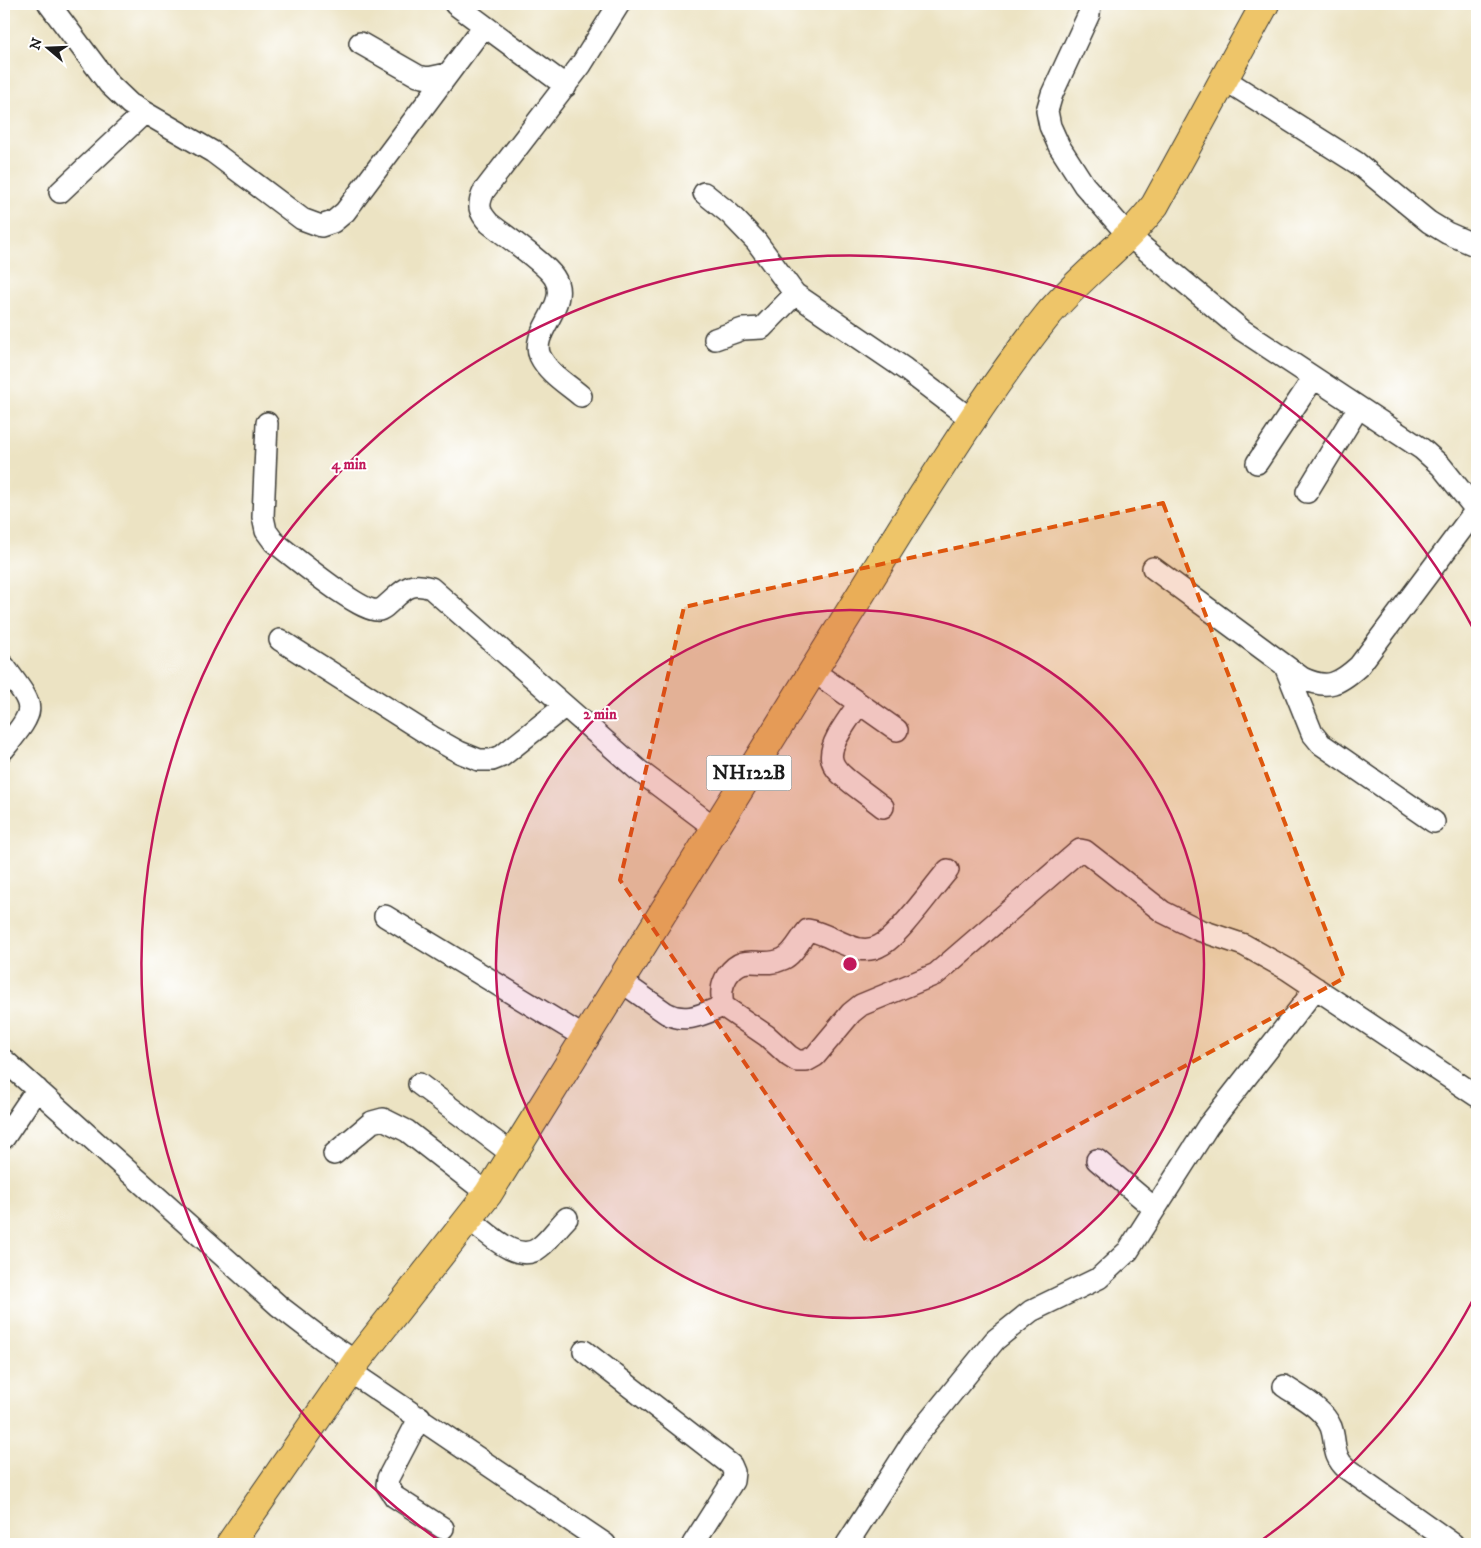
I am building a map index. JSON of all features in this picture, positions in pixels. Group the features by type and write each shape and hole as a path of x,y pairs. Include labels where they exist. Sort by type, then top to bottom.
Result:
{"highway":[{"name":"NH122B","path":"230,1544 353,1367 488,1194 619,980 905,522 972,420 1047,316 1083,277 1142,223 1155,205 1265,4"}],"street":[{"path":"49,4 109,84 130,104 144,114 213,152 302,219 322,226 333,222 345,212 484,26"},
{"path":"455,4 566,86"},
{"path":"581,396 548,368 539,354 539,341 556,303 560,289 554,276 489,224 481,214 478,203 484,191 566,86 619,4"},
{"path":"1090,4 1089,14 1052,94 1047,111 1050,126 1075,173 1128,235 1242,330 1313,379 1422,449 1441,466 1477,511 1360,666 1344,679 1329,685 1316,685 1284,666 1153,568"},
{"path":"360,43 418,76 428,78 447,74"},
{"path":"1224,79 1357,163 1429,222 1447,233 1477,246"},
{"path":"60,192 144,114"},
{"path":"704,193 730,214 756,241 795,294 918,379 972,420"},
{"path":"715,339 743,329 762,328 795,294"},
{"path":"1257,462 1313,379"},
{"path":"1307,492 1358,408"},
{"path":"267,422 263,517 266,531 274,542 346,596 371,610 381,610 409,586 419,584 431,588 638,770 715,828"},
{"path":"280,640 434,738 479,760 492,760 502,756 565,706"},
{"path":"4,666 26,696 30,712 27,720 4,749"},
{"path":"1284,666 1312,733 1321,744 1434,822"},
{"path":"812,671 897,730"},
{"path":"859,704 834,741 830,752 832,764 839,772 883,807"},
{"path":"948,870 893,936 882,946 869,950 857,948 820,932 808,930 785,959 772,963 746,961 734,966 722,987 724,1006 767,1036 789,1056 797,1061 806,1061 815,1056 860,1005 927,979 942,970 1080,850 1085,851 1144,899 1177,921 1244,945 1287,969 1476,1094"},
{"path":"385,916 584,1037"},
{"path":"619,980 674,1017 689,1019 724,1006"},
{"path":"847,1544 915,1438 995,1340 1031,1311 1099,1278 1128,1251 1208,1126 1316,988"},
{"path":"4,1060 279,1306 353,1367 420,1417 605,1544"},
{"path":"420,1084 512,1154"},
{"path":"4,1138 37,1089"},
{"path":"334,1154 372,1122 383,1119 407,1131 488,1194"},
{"path":"1097,1160 1155,1209"},
{"path":"469,1219 509,1248 522,1254 531,1253 540,1247 567,1218"},
{"path":"584,1351 730,1465 734,1472 733,1482 693,1544"},
{"path":"1284,1386 1309,1403 1326,1418 1331,1428 1338,1462 1453,1544"},
{"path":"420,1417 388,1478 387,1485 396,1497 443,1528"}],"highlighted area":[{"path":"1163,503 1344,978 867,1242 620,880 684,607"}]}
